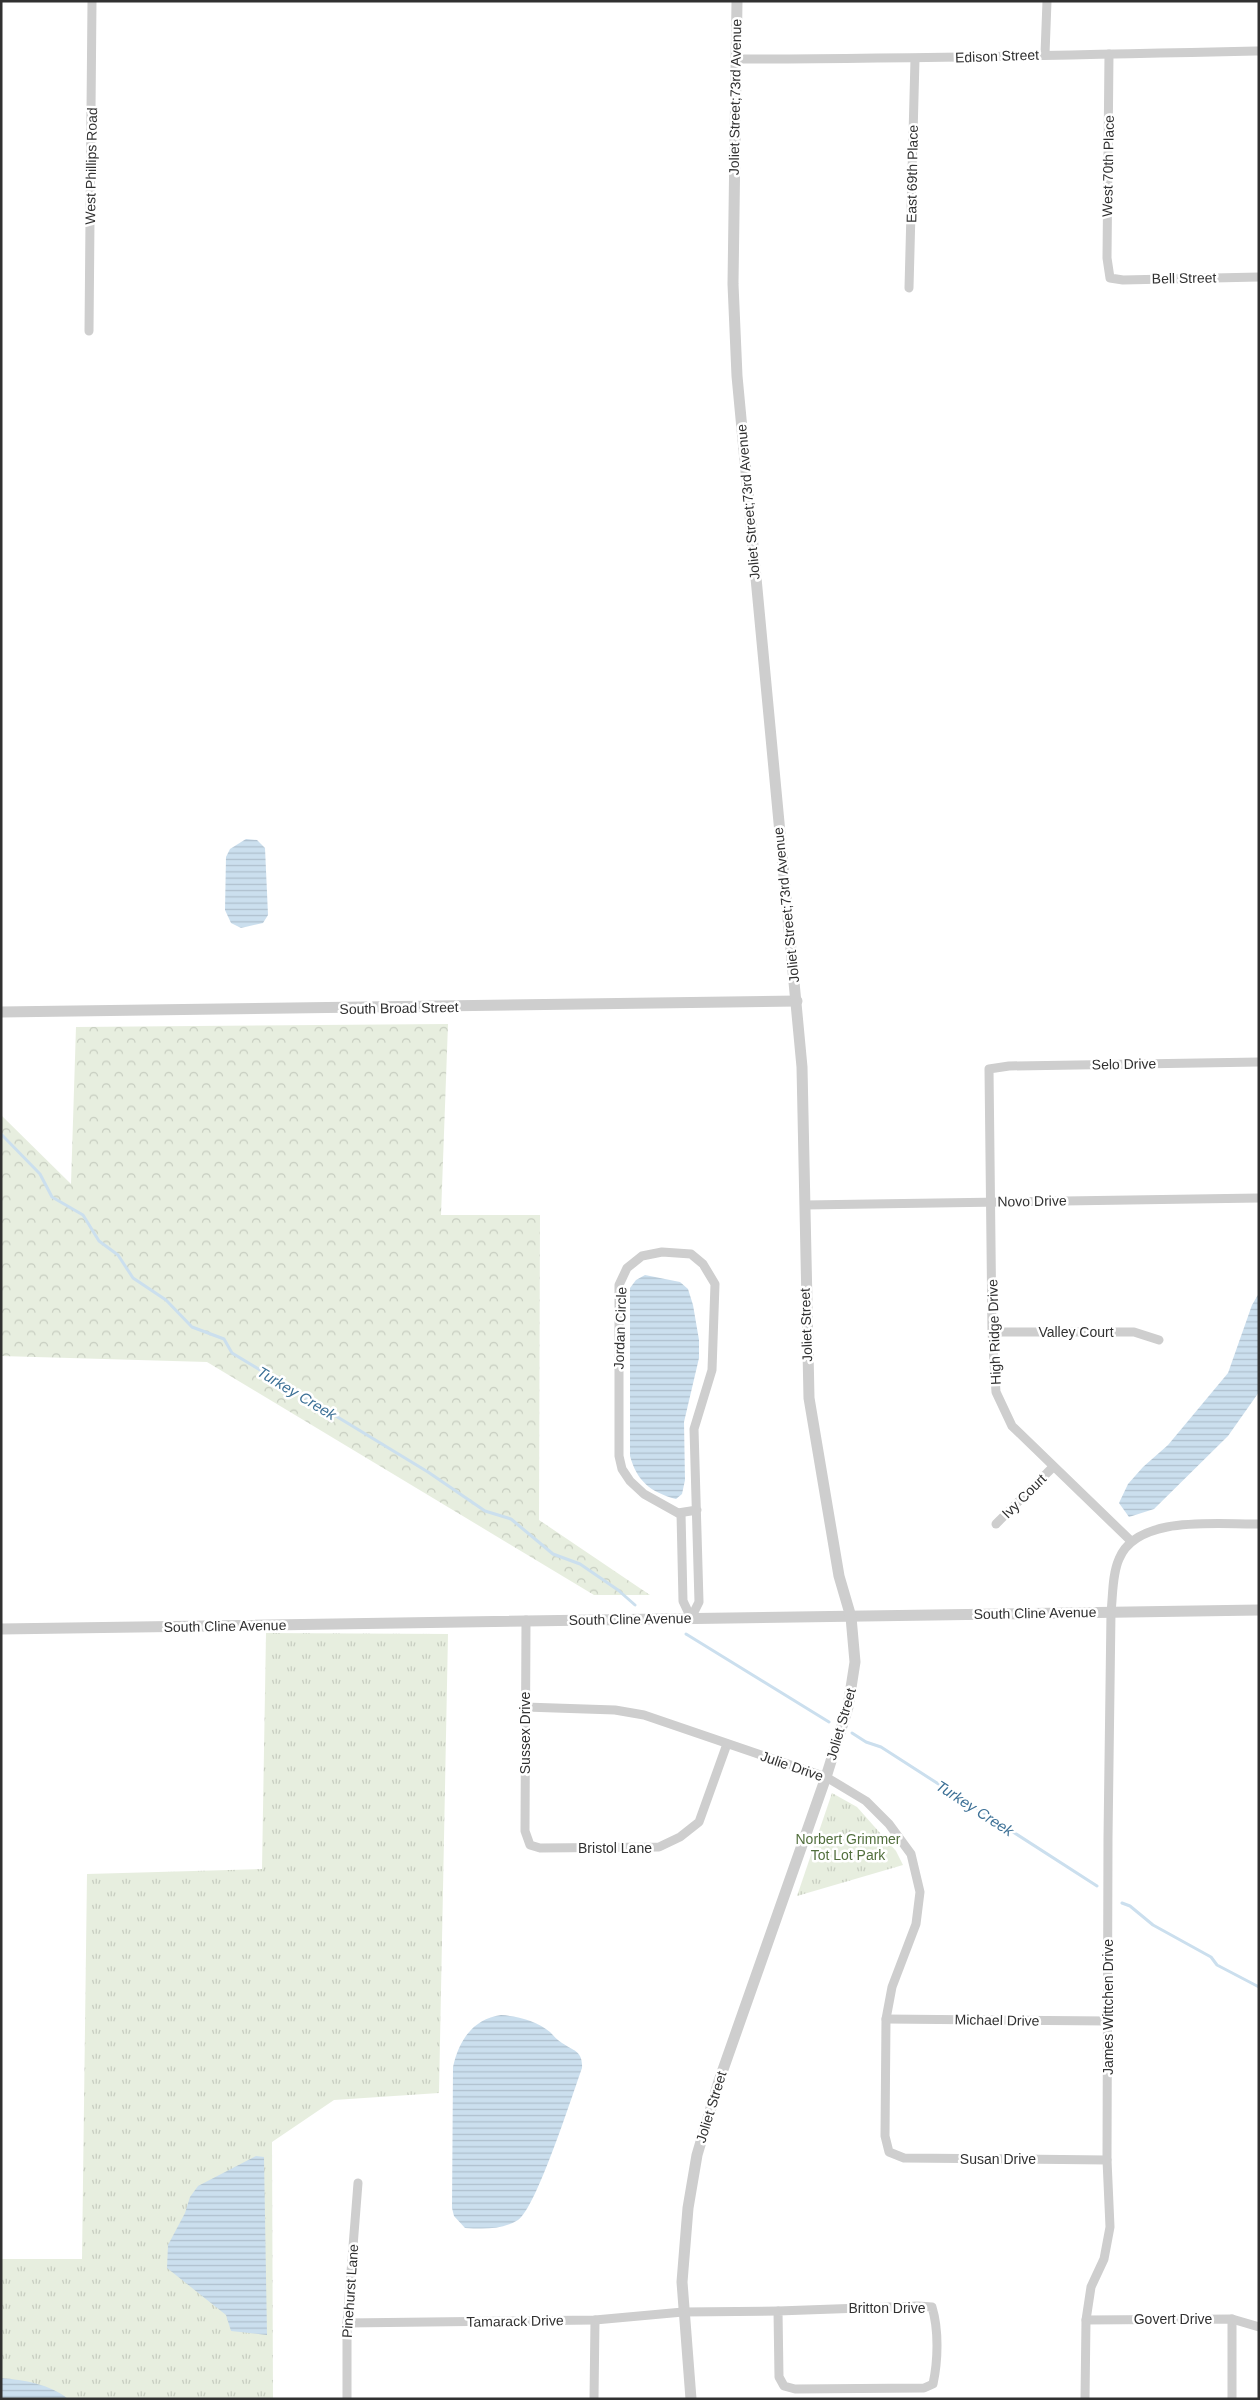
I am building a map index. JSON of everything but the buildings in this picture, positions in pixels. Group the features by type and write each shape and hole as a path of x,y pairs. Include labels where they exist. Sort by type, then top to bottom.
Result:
{"street":[{"name":"West Phillips Road","path":"89,331 92,1"},
{"name":"Joliet Street;73rd Avenue","path":"737,1 732,284 737,376 775,800 797,1001"},
{"path":"1045,54 1046,1"},
{"name":"Edison Street","path":"736,60 915,59 1045,54 1259,51"},
{"name":"West 70th Place","path":"1109,54 1107,258 1110,278"},
{"name":"East 69th Place","path":"909,288 915,59"},
{"name":"Bell Street","path":"1110,278 1122,280 1259,277"},
{"name":"South Broad Street","path":"1,1012 797,1001"},
{"name":"Joliet Street","path":"691,2399 682,2282 691,2182 706,2119 826,1777 852,1686 855,1662 850,1617 837,1566 809,1398 802,1067 797,1001"},
{"name":"Selo Drive","path":"989,1069 1009,1066 1259,1062"},
{"name":"High Ridge Drive","path":"989,1069 992,1332 996,1392 1012,1426 1130,1541"},
{"name":"Novo Drive","path":"805,1205 1259,1198"},
{"name":"Jordan Circle","path":"682,1513 678,1513 637,1488 622,1469 619,1456 619,1285 627,1268 642,1256 662,1252 691,1254 703,1264 715,1284 712,1370 694,1429 698,1602 691,1618"},
{"name":"Valley Court","path":"992,1332 1134,1332 1159,1340"},
{"name":"Ivy Court","path":"996,1524 1052,1467"},
{"path":"691,1618 683,1601 682,1513 697,1510"},
{"path":"1130,1541 1156,1528 1183,1525 1259,1524"},
{"name":"James Wittchen Drive","path":"1085,2399 1086,2320 1091,2287 1104,2259 1110,2227 1107,2160 1111,1612 1114,1580 1119,1558 1130,1541"},
{"name":"South Cline Avenue","path":"1,1630 526,1620 1259,1610"},
{"name":"Sussex Drive","path":"526,1620 525,1831 530,1845"},
{"name":"Julie Drive","path":"525,1708 615,1710 644,1715 826,1777 866,1800 889,1824 911,1854 920,1892 916,1924 892,1987 886,2019 885,2136 889,2152"},
{"name":"Bristol Lane","path":"530,1845 540,1848 650,1848 659,1847 680,1837 699,1822 727,1744"},
{"name":"Michael Drive","path":"886,2019 1108,2022"},
{"name":"Susan Drive","path":"889,2152 904,2158 1107,2160"},
{"name":"Pinehurst Lane","path":"347,2399 346,2324 358,2183"},
{"name":"Britton Drive","path":"684,2312 778,2310 932,2308 936,2322 935,2373 932,2384 924,2388 795,2389 784,2386 779,2377 778,2310"},
{"name":"Tamarack Drive","path":"346,2324 595,2320 684,2312"},
{"path":"1232,2318 1232,2399"},
{"name":"Govert Drive","path":"1086,2320 1232,2318 1259,2327"},
{"path":"594,2399 595,2320"}],"green space":[{"path":"448,1024 441,1215 540,1215 539,1520 650,1595 594,1595 207,1362 1,1356 1,1115 71,1184 76,1027"},
{"path":"266,1633 448,1634 439,2093 334,2100 272,2142 273,2399 1,2399 1,2259 82,2259 87,1874 262,1869"},
{"name":"Norbert Grimmer Tot Lot Park","path":"832,1793 857,1807 896,1851 903,1865 797,1896"}],"water":[{"path":"246,839 257,840 265,848 268,915 263,923 241,928 231,923 225,910 226,857 230,849"},
{"path":"645,1275 680,1282 688,1289 693,1305 699,1340 699,1358 684,1422 685,1480 682,1494 676,1499 659,1493 646,1484 636,1472 630,1456 630,1288 636,1280"},
{"path":"1259,1293 1259,1392 1228,1436 1154,1509 1129,1517 1119,1503 1128,1484 1143,1467 1168,1445 1228,1373 1252,1305"},
{"path":"501,2015 527,2020 545,2028 560,2042 577,2052 581,2058 582,2068 544,2174 526,2211 518,2220 506,2226 485,2229 465,2228 454,2216 452,2208 453,2067 459,2048 469,2032 483,2021"},
{"path":"256,2156 264,2157 267,2335 231,2331 226,2315 167,2268 168,2245 185,2213 190,2197 198,2186"},
{"path":"1,2378 45,2386 68,2399 1,2399"}],"waterway":[{"name":"Turkey Creek","path":"1,1134 40,1174 52,1197 83,1215 99,1241 118,1255 133,1278 166,1300 192,1327 224,1339 232,1353 428,1472 485,1511 511,1519 553,1554 580,1564 618,1590 635,1605"},
{"name":"Turkey Creek","path":"686,1634 829,1722"},
{"name":"Turkey Creek","path":"852,1733 866,1742 881,1747 1097,1886"},
{"name":"Turkey Creek","path":"1122,1903 1130,1906 1153,1925 1211,1957 1217,1965 1259,1987"}]}
